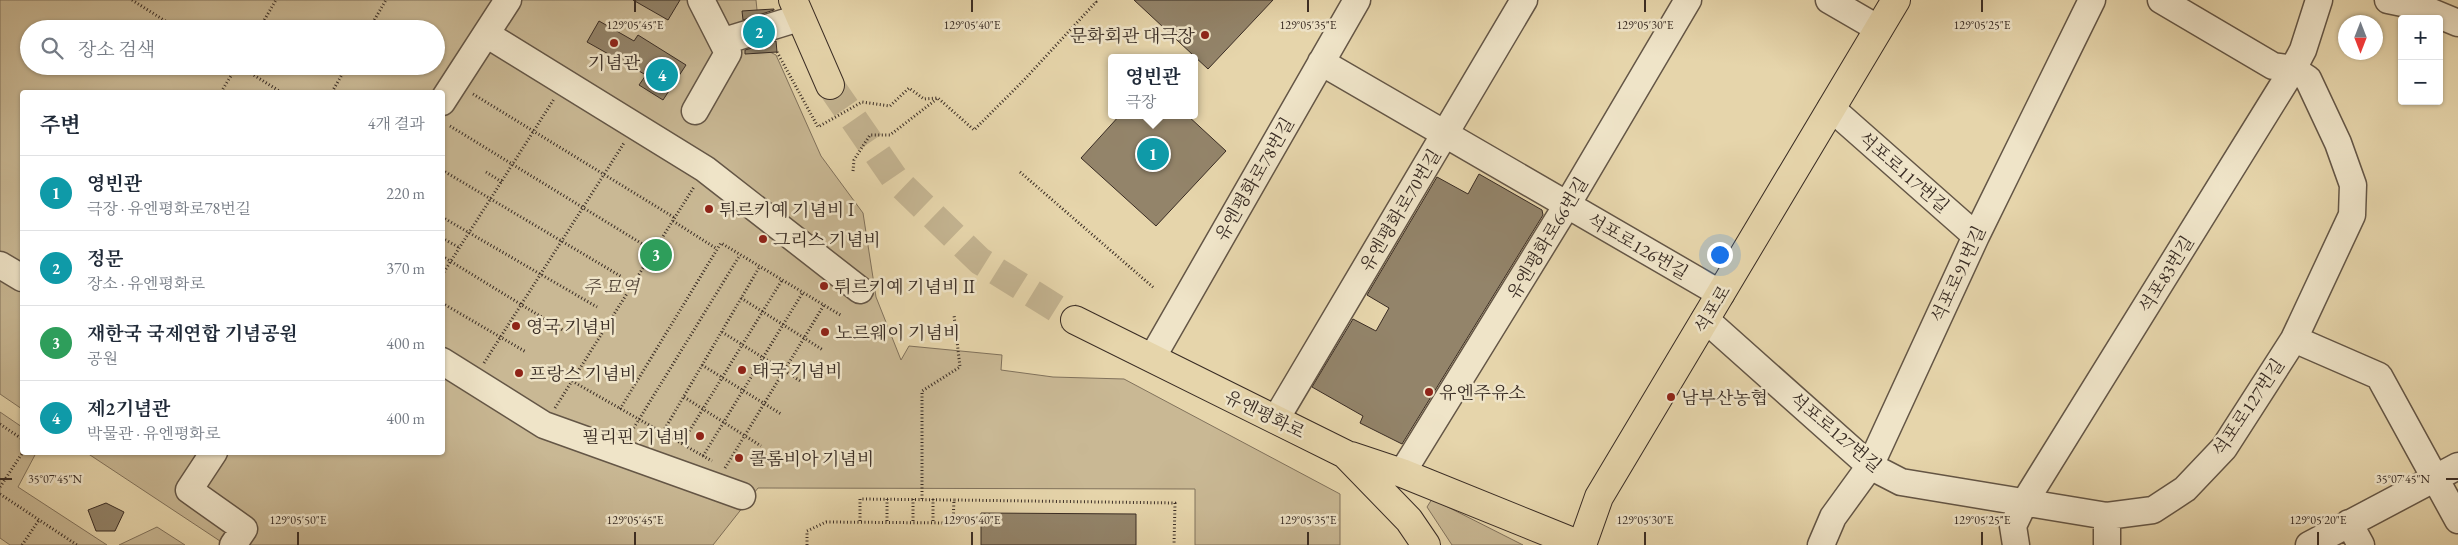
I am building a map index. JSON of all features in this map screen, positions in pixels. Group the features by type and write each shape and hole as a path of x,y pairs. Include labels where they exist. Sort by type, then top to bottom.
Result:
{"main road":[{"name":"석포로","path":"1581,545 1599,497 1896,0"},
{"path":"796,9 830,85"},
{"name":"유엔평화로","path":"1075,320 1345,454 1410,520 1426,545"},
{"path":"1345,454 1402,473 1581,545"}],"street":[{"path":"446,114 486,34 508,0"},
{"path":"695,111 728,53 724,40 701,0"},
{"name":"유엔평화로78번길","path":"1152,358 1357,0"},
{"name":"유엔평화로70번길","path":"1276,419 1524,0"},
{"name":"유엔평화로66번길","path":"1402,473 1568,205 1688,0"},
{"path":"1829,0 1879,29"},
{"name":"석포로91번길","path":"1821,545 1833,517 1870,466 1976,236 2092,0"},
{"path":"2162,0 2273,66 2293,68"},
{"name":"석포83번길","path":"2016,545 2012,526 2024,503 2293,68 2303,50 2319,0"},
{"path":"2388,0 2417,6 2458,23"},
{"path":"724,40 796,9"},
{"path":"486,34 705,169 860,290"},
{"name":"석포로126번길","path":"1321,62 1721,294"},
{"name":"석포로127번길","path":"1705,319 1870,466 1901,482 2107,516 2153,510 2185,489 2224,448 2294,339 2352,215 2353,184 2338,143 2308,80 2293,68"},
{"name":"석포로117번길","path":"1832,108 1976,236"},
{"path":"0,265 20,277"},
{"path":"2294,339 2379,376 2447,472 2458,520"},
{"path":"445,363 544,425 620,452 737,484"},
{"path":"212,455 189,490 244,529 233,545"},
{"path":"2308,545 2356,534 2447,472"},
{"path":"2107,516 2107,545"}],"path":[{"path":"132,0 164,20"},
{"path":"264,20 276,0"},
{"path":"374,20 386,0"},
{"path":"777,52 818,127 862,102 890,106 909,88 924,99 938,98 974,130 1024,80 1096,2 1094,0"},
{"path":"222,90 232,75"},
{"path":"251,75 273,90"},
{"path":"333,90 342,75"},
{"path":"469,92 604,175 717,249"},
{"path":"853,171 854,160 870,135 890,135 938,98"},
{"path":"445,272 554,99"},
{"path":"446,114 513,165 644,245"},
{"path":"482,367 624,142"},
{"path":"445,172 622,277"},
{"path":"486,172 502,182"},
{"path":"1020,172 1154,288"},
{"path":"544,425 695,186"},
{"path":"445,219 597,307"},
{"path":"445,240 460,248"},
{"path":"620,409 721,243 842,316"},
{"path":"620,452 638,419 740,255"},
{"path":"445,258 566,332"},
{"path":"663,432 760,266"},
{"path":"682,443 782,280"},
{"path":"703,456 804,292"},
{"path":"741,298 823,350"},
{"path":"445,305 526,352"},
{"path":"724,468 824,305"},
{"path":"922,499 922,391 960,367 954,315"},
{"path":"722,332 802,382"},
{"path":"702,365 781,414"},
{"path":"572,381 724,468 737,484"},
{"path":"684,397 761,446"},
{"path":"0,424 20,438"},
{"path":"0,487 21,455"},
{"path":"0,494 77,545"},
{"path":"860,522 860,499 1175,503 1174,545"},
{"path":"887,499 887,522"},
{"path":"912,499 913,522"},
{"path":"933,499 933,522"},
{"path":"807,545 807,532 826,522 953,523 954,500"},
{"path":"22,545 39,520"}],"green space":[{"name":"주 묘역","path":"0,0 756,0 757,10 770,52 776,55 821,156 863,213 876,297 901,360 909,346 1002,355 1001,370 1053,377 1124,379 1340,494 1340,545 1195,545 1195,489 758,488 713,545 226,545 90,455 445,455 445,90 20,90 20,408 0,394"},
{"path":"0,412 20,426 20,455 35,455 18,487 107,545 10,545 0,538"},
{"path":"1432,499 1523,545 1452,545 1427,507"},
{"path":"157,527 185,545 119,545"}],"building":[{"path":"633,0 680,0 668,20"},
{"name":"문화회관 대극장","path":"1134,0 1273,0 1208,69 1198,60 1198,54 1192,54"},
{"path":"774,10 743,20 742,11"},
{"path":"599,21 634,41 638,35 686,65 663,100 639,85 646,75 587,42"},
{"path":"776,41 777,52 745,54 745,50"},
{"path":"1116,119 1191,119 1226,151 1156,226 1081,158"},
{"path":"1479,174 1542,210 1543,215 1402,444 1360,423 1363,416 1312,387 1353,319 1376,331 1389,308 1367,295 1437,177 1468,194"},
{"path":"106,503 124,512 115,531 96,531 88,510"},
{"path":"981,513 1136,514 1136,545 981,545"}],"tunnel":[{"path":"830,85 895,179 980,261 1075,320"}],"place":[{"name":"정문","path":"759,32"},
{"name":"문화회관 대극장","path":"1205,35"},
{"name":"기념관","path":"614,43"},
{"name":"제2기념관","path":"662,75"},
{"name":"영빈관","path":"1153,154"},
{"name":"튀르키예 기념비 Ⅰ","path":"709,209"},
{"name":"그리스 기념비","path":"763,239"},
{"name":"재한국 국제연합 기념공원","path":"656,255"},
{"name":"튀르키예 기념비 Ⅱ","path":"824,286"},
{"name":"영국 기념비","path":"516,326"},
{"name":"노르웨이 기념비","path":"825,332"},
{"name":"태국 기념비","path":"742,370"},
{"name":"프랑스 기념비","path":"519,373"},
{"name":"유엔주유소","path":"1429,392"},
{"name":"남부산농협","path":"1671,397"},
{"name":"필리핀 기념비","path":"700,436"},
{"name":"콜롬비아 기념비","path":"739,458"}]}
